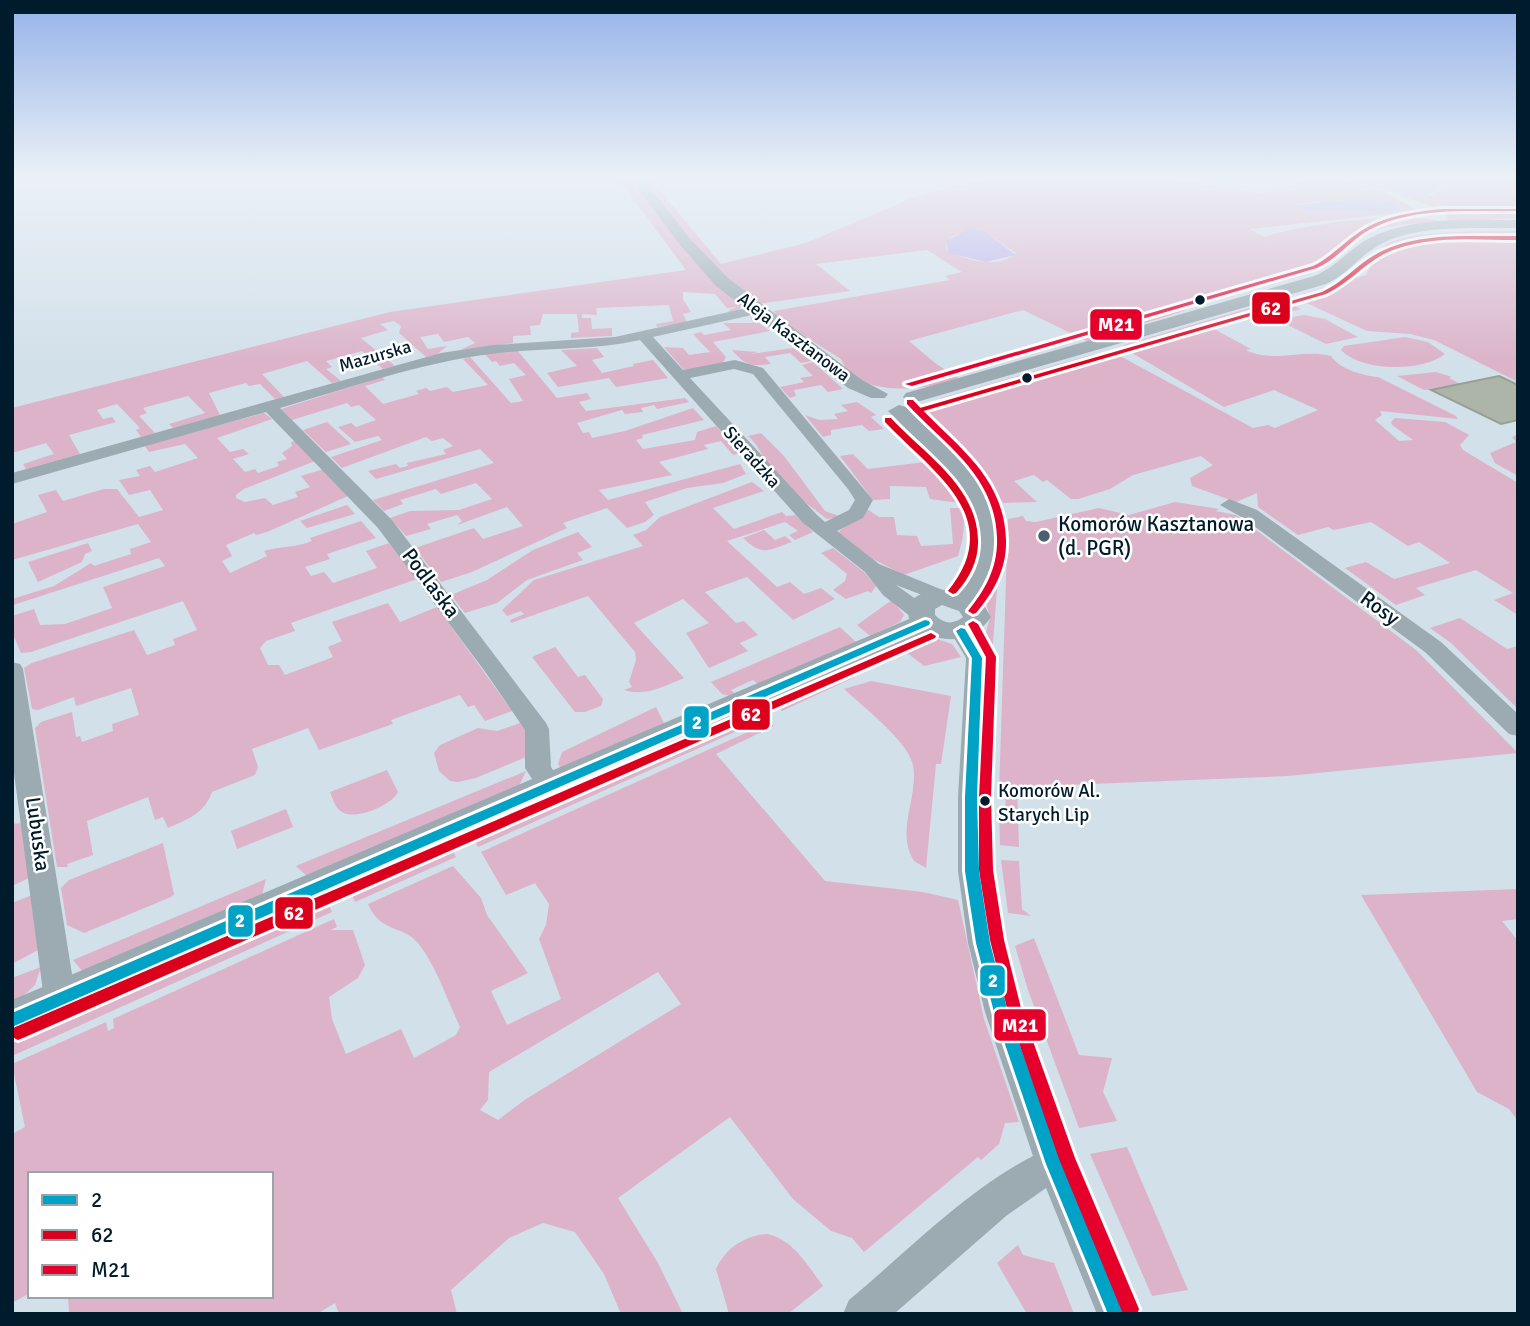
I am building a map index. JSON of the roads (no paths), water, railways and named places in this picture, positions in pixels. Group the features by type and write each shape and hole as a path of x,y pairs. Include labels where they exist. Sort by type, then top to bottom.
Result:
{"street":[{"name":"Aleja Kasztanowa","path":"684,238 707,267 756,310 855,384 878,394 873,400 876,405 906,404"},
{"path":"12,1020 942,613 982,578 989,536 987,510 974,486 909,425 906,404 1331,276 1347,267 1367,246 1383,238"},
{"name":"Mazurska","path":"12,479 448,356 499,348 601,343 756,310"},
{"name":"Sieradzka","path":"643,335 787,496 823,530 872,568 890,591 942,613"},
{"path":"680,375 735,364 758,371 864,500 856,514 823,530"},
{"name":"Podlaska","path":"269,406 385,524 486,657 537,729 538,768 550,786"},
{"name":"Rosy","path":"1228,505 1250,514 1433,647 1518,728"},
{"path":"942,613 977,658 971,809 972,871 983,943 1001,1012 1054,1164 1118,1314"},
{"name":"Lubuska","path":"12,669 60,999"},
{"path":"863,1314 993,1203 1022,1181 1054,1164"}],"place":[{"name":"Komorów Kasztanowa (d. PGR)","path":"1044,536"},
{"name":"Komorów Al. Starych Lip","path":"985,801"}]}
